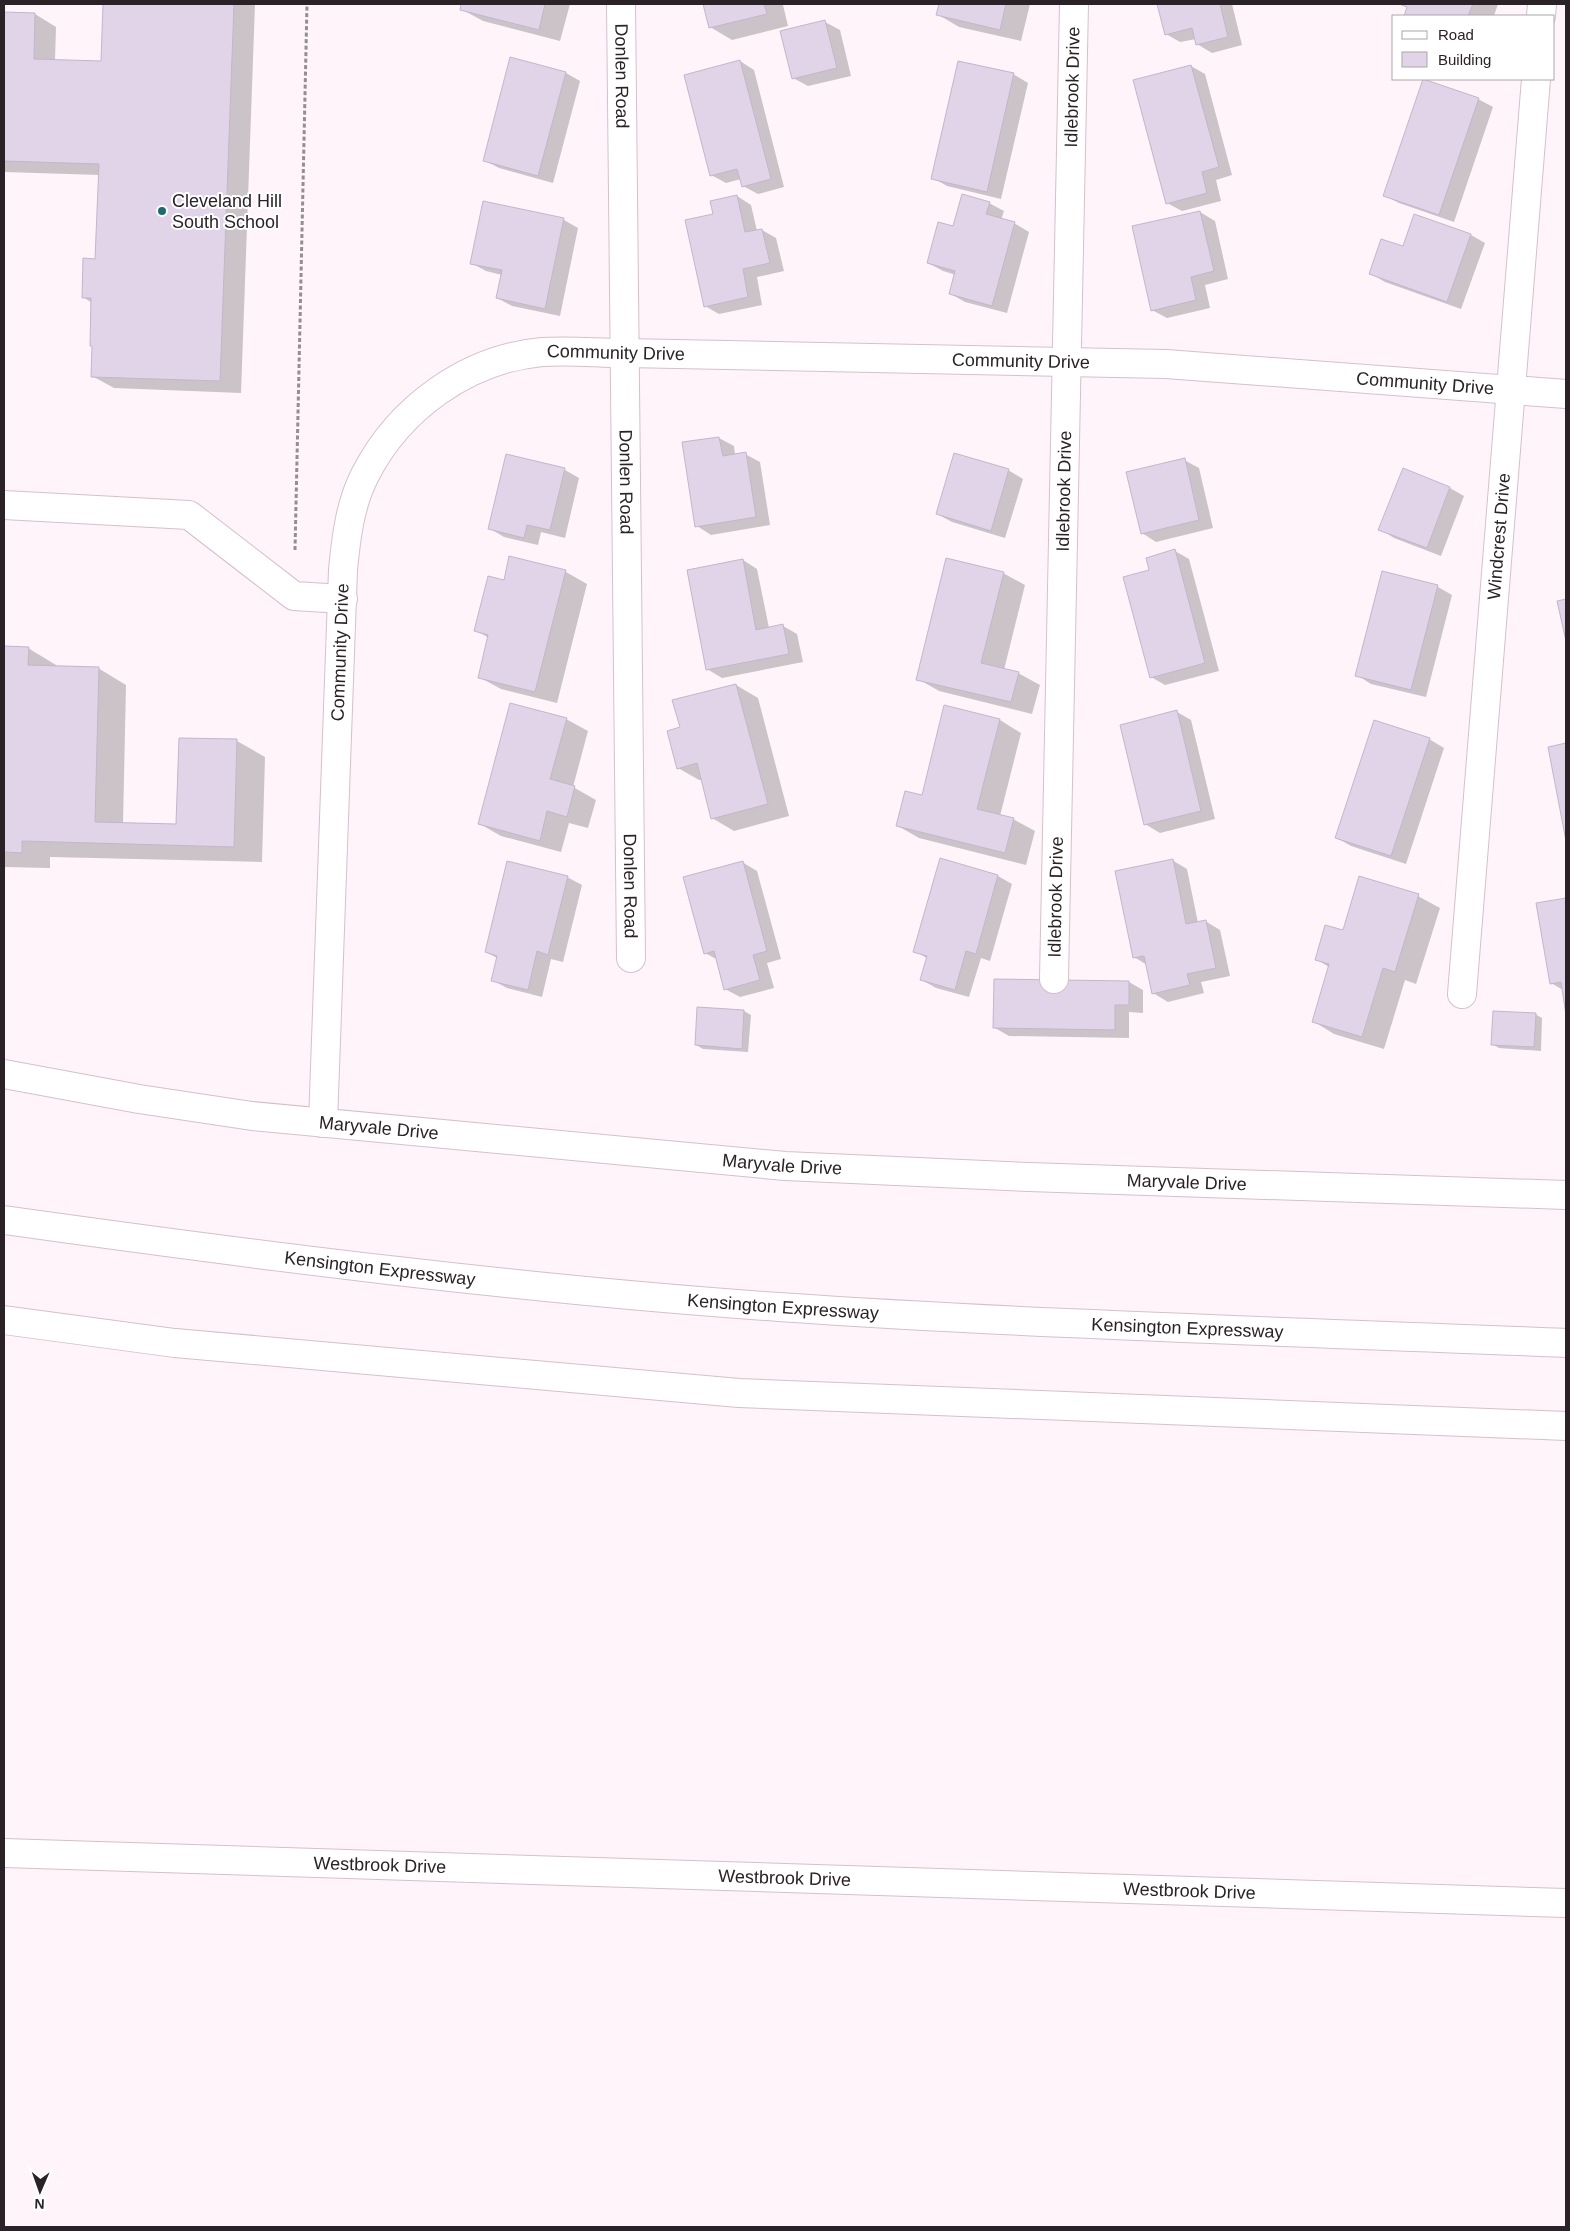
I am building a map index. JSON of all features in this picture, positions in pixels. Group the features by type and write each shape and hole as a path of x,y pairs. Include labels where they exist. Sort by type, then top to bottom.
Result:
{"main road":[{"name":"Donlen Road","path":"621,4 631,958"},
{"name":"Idlebrook Drive","path":"1054,979 1074,4"},
{"name":"Windcrest Drive","path":"1462,994 1536,80"},
{"name":"Community Drive","path":"323,1123 342,599 348,526 364,476 388,437 419,404 456,379 497,361 542,352 626,353 1166,364 1566,394"},
{"path":"4,506 189,515 294,596 342,599"},
{"name":"Maryvale Drive","path":"4,1074 139,1099 252,1116 785,1166 1566,1195"},
{"name":"Kensington Expressway","path":"4,1220 163,1242 561,1289 777,1307 979,1319 1566,1343"},
{"path":"4,1320 175,1343 739,1393 1566,1426"},
{"name":"Westbrook Drive","path":"4,1853 1566,1903"}],"path":[{"path":"294,596 307,4"}],"building":[{"name":"Cleveland Hill South School","path":"103,4 234,4 220,381 91,377 91,298 82,298 83,258 95,259 99,164 4,161 4,12 35,13 34,59 101,61"},
{"path":"461,4 545,4 539,30 460,10"},
{"path":"703,4 764,4 767,14 709,28"},
{"path":"939,4 1006,4 1000,30 936,15"},
{"path":"1157,4 1220,4 1228,37 1196,45 1192,28 1165,35"},
{"path":"1399,4 1473,4 1468,15 1404,15 1407,7"},
{"path":"825,20 837,68 792,79 780,31"},
{"path":"510,57 566,72 538,176 483,161"},
{"path":"740,60 771,179 742,187 737,169 710,176 684,75"},
{"path":"958,61 1014,73 987,192 931,179"},
{"path":"1191,65 1219,167 1202,172 1207,193 1166,204 1133,80"},
{"path":"1423,80 1479,98 1439,215 1383,196"},
{"path":"962,194 990,202 986,214 1015,222 992,306 949,294 955,271 927,263 938,222 953,226"},
{"path":"737,195 745,232 762,229 770,263 743,269 748,297 704,307 685,220 713,214 710,201"},
{"path":"483,201 564,218 545,309 496,298 502,270 470,264"},
{"path":"1200,211 1214,271 1191,277 1196,300 1151,311 1132,226"},
{"path":"1414,214 1471,234 1447,302 1369,274 1381,239 1403,246"},
{"path":"719,437 723,456 746,452 756,517 695,527 682,442"},
{"path":"954,453 1009,469 991,531 936,514"},
{"path":"506,454 565,468 550,530 527,525 524,538 488,529"},
{"path":"1185,458 1199,520 1141,534 1126,472"},
{"path":"1403,468 1450,487 1427,548 1378,530"},
{"path":"1175,549 1205,663 1150,678 1123,577 1149,570 1146,558"},
{"path":"509,556 566,570 535,692 478,678 488,635 474,631 488,576 504,580"},
{"path":"946,558 1004,572 981,663 1019,672 1011,702 916,680"},
{"path":"743,559 756,630 783,624 789,654 706,670 687,570"},
{"path":"1382,571 1438,585 1411,690 1355,676"},
{"path":"1566,599 1566,641 1557,601"},
{"path":"4,646 29,647 28,665 99,667 95,822 176,824 179,738 237,739 234,847 22,841 22,853 4,852"},
{"path":"736,684 768,804 711,819 697,763 677,769 667,731 680,727 672,700"},
{"path":"510,703 567,718 550,779 575,786 567,817 547,811 540,841 478,824"},
{"path":"944,705 1000,719 977,809 1014,818 1005,853 896,826 905,791 922,795"},
{"path":"1177,710 1201,811 1144,825 1120,725"},
{"path":"1374,720 1430,738 1391,856 1335,838"},
{"path":"1566,743 1566,841 1548,747"},
{"path":"940,858 998,875 976,954 966,951 955,990 920,980 927,956 913,952"},
{"path":"1173,859 1186,924 1206,920 1216,968 1187,974 1190,985 1152,994 1144,956 1133,958 1115,871"},
{"path":"507,861 568,876 548,955 537,951 528,990 491,981 497,956 485,952"},
{"path":"743,861 767,951 753,955 760,980 724,990 714,951 704,954 683,877"},
{"path":"1359,876 1419,894 1395,972 1383,968 1362,1037 1312,1022 1329,964 1315,960 1325,925 1343,930"},
{"path":"1566,898 1566,1015 1561,982 1550,984 1536,903"},
{"path":"994,979 1129,981 1129,1005 1115,1005 1115,1030 993,1028"},
{"path":"697,1007 744,1010 742,1049 695,1045"},
{"path":"1493,1011 1536,1013 1534,1047 1491,1045"}],"place":[{"name":"Cleveland Hill South School","path":"162,211"}]}
